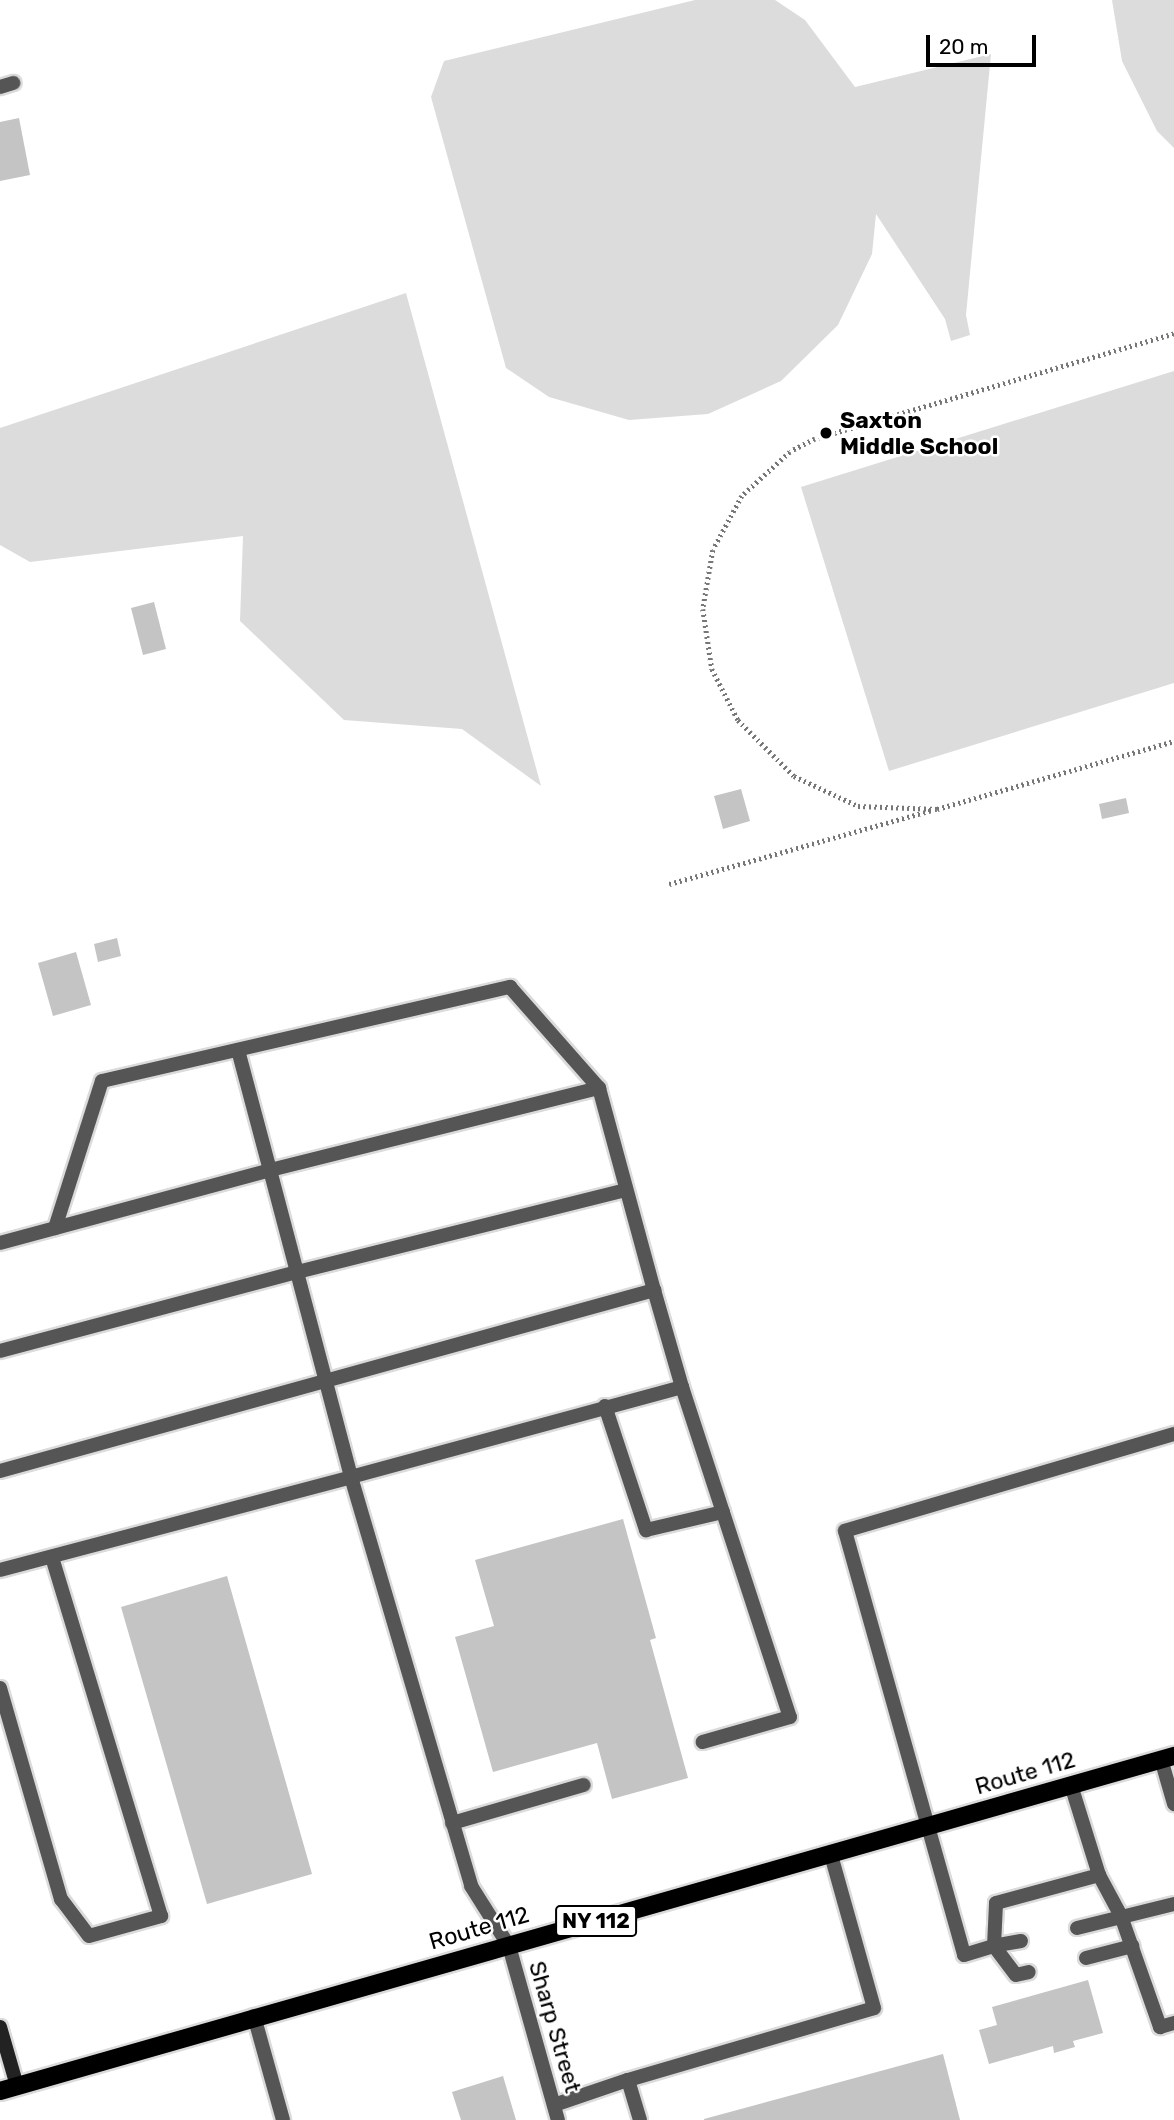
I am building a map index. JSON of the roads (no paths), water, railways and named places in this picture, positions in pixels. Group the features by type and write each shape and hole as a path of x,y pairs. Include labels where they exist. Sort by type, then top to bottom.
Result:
{"main road":[{"name":"Route 112","path":"9,2089 254,2016 1168,1758"}],"street":[{"path":"55,1228 102,1081 510,987 599,1087 682,1387 790,1717 703,1742"},
{"name":"Sharp Street","path":"238,1050 351,1477 452,1823 471,1886 509,1946 558,2120"},
{"path":"0,1243 270,1170 599,1087"},
{"path":"0,1351 297,1272 626,1190"},
{"path":"0,1471 654,1290"},
{"path":"0,1570 682,1387"},
{"path":"605,1406 646,1530 723,1512"},
{"path":"1021,1941 964,1955 845,1531 1174,1434"},
{"path":"0,1688 61,1899 89,1936 161,1916 52,1557"},
{"path":"1168,1758 1174,1804"},
{"path":"452,1823 584,1785"},
{"path":"1071,1785 1099,1874 1121,1916 1160,2027 1174,2023"},
{"path":"554,2105 628,2080 874,2008 831,1854"},
{"path":"1029,1972 1016,1975 994,1946 996,1903 1099,1874"},
{"path":"1077,1928 1174,1904"},
{"path":"1086,1958 1132,1946"},
{"path":"254,2016 283,2120"},
{"path":"0,2027 9,2089"},
{"path":"628,2080 640,2120"}],"place":[{"name":"Saxton Middle School","path":"826,433"}]}
